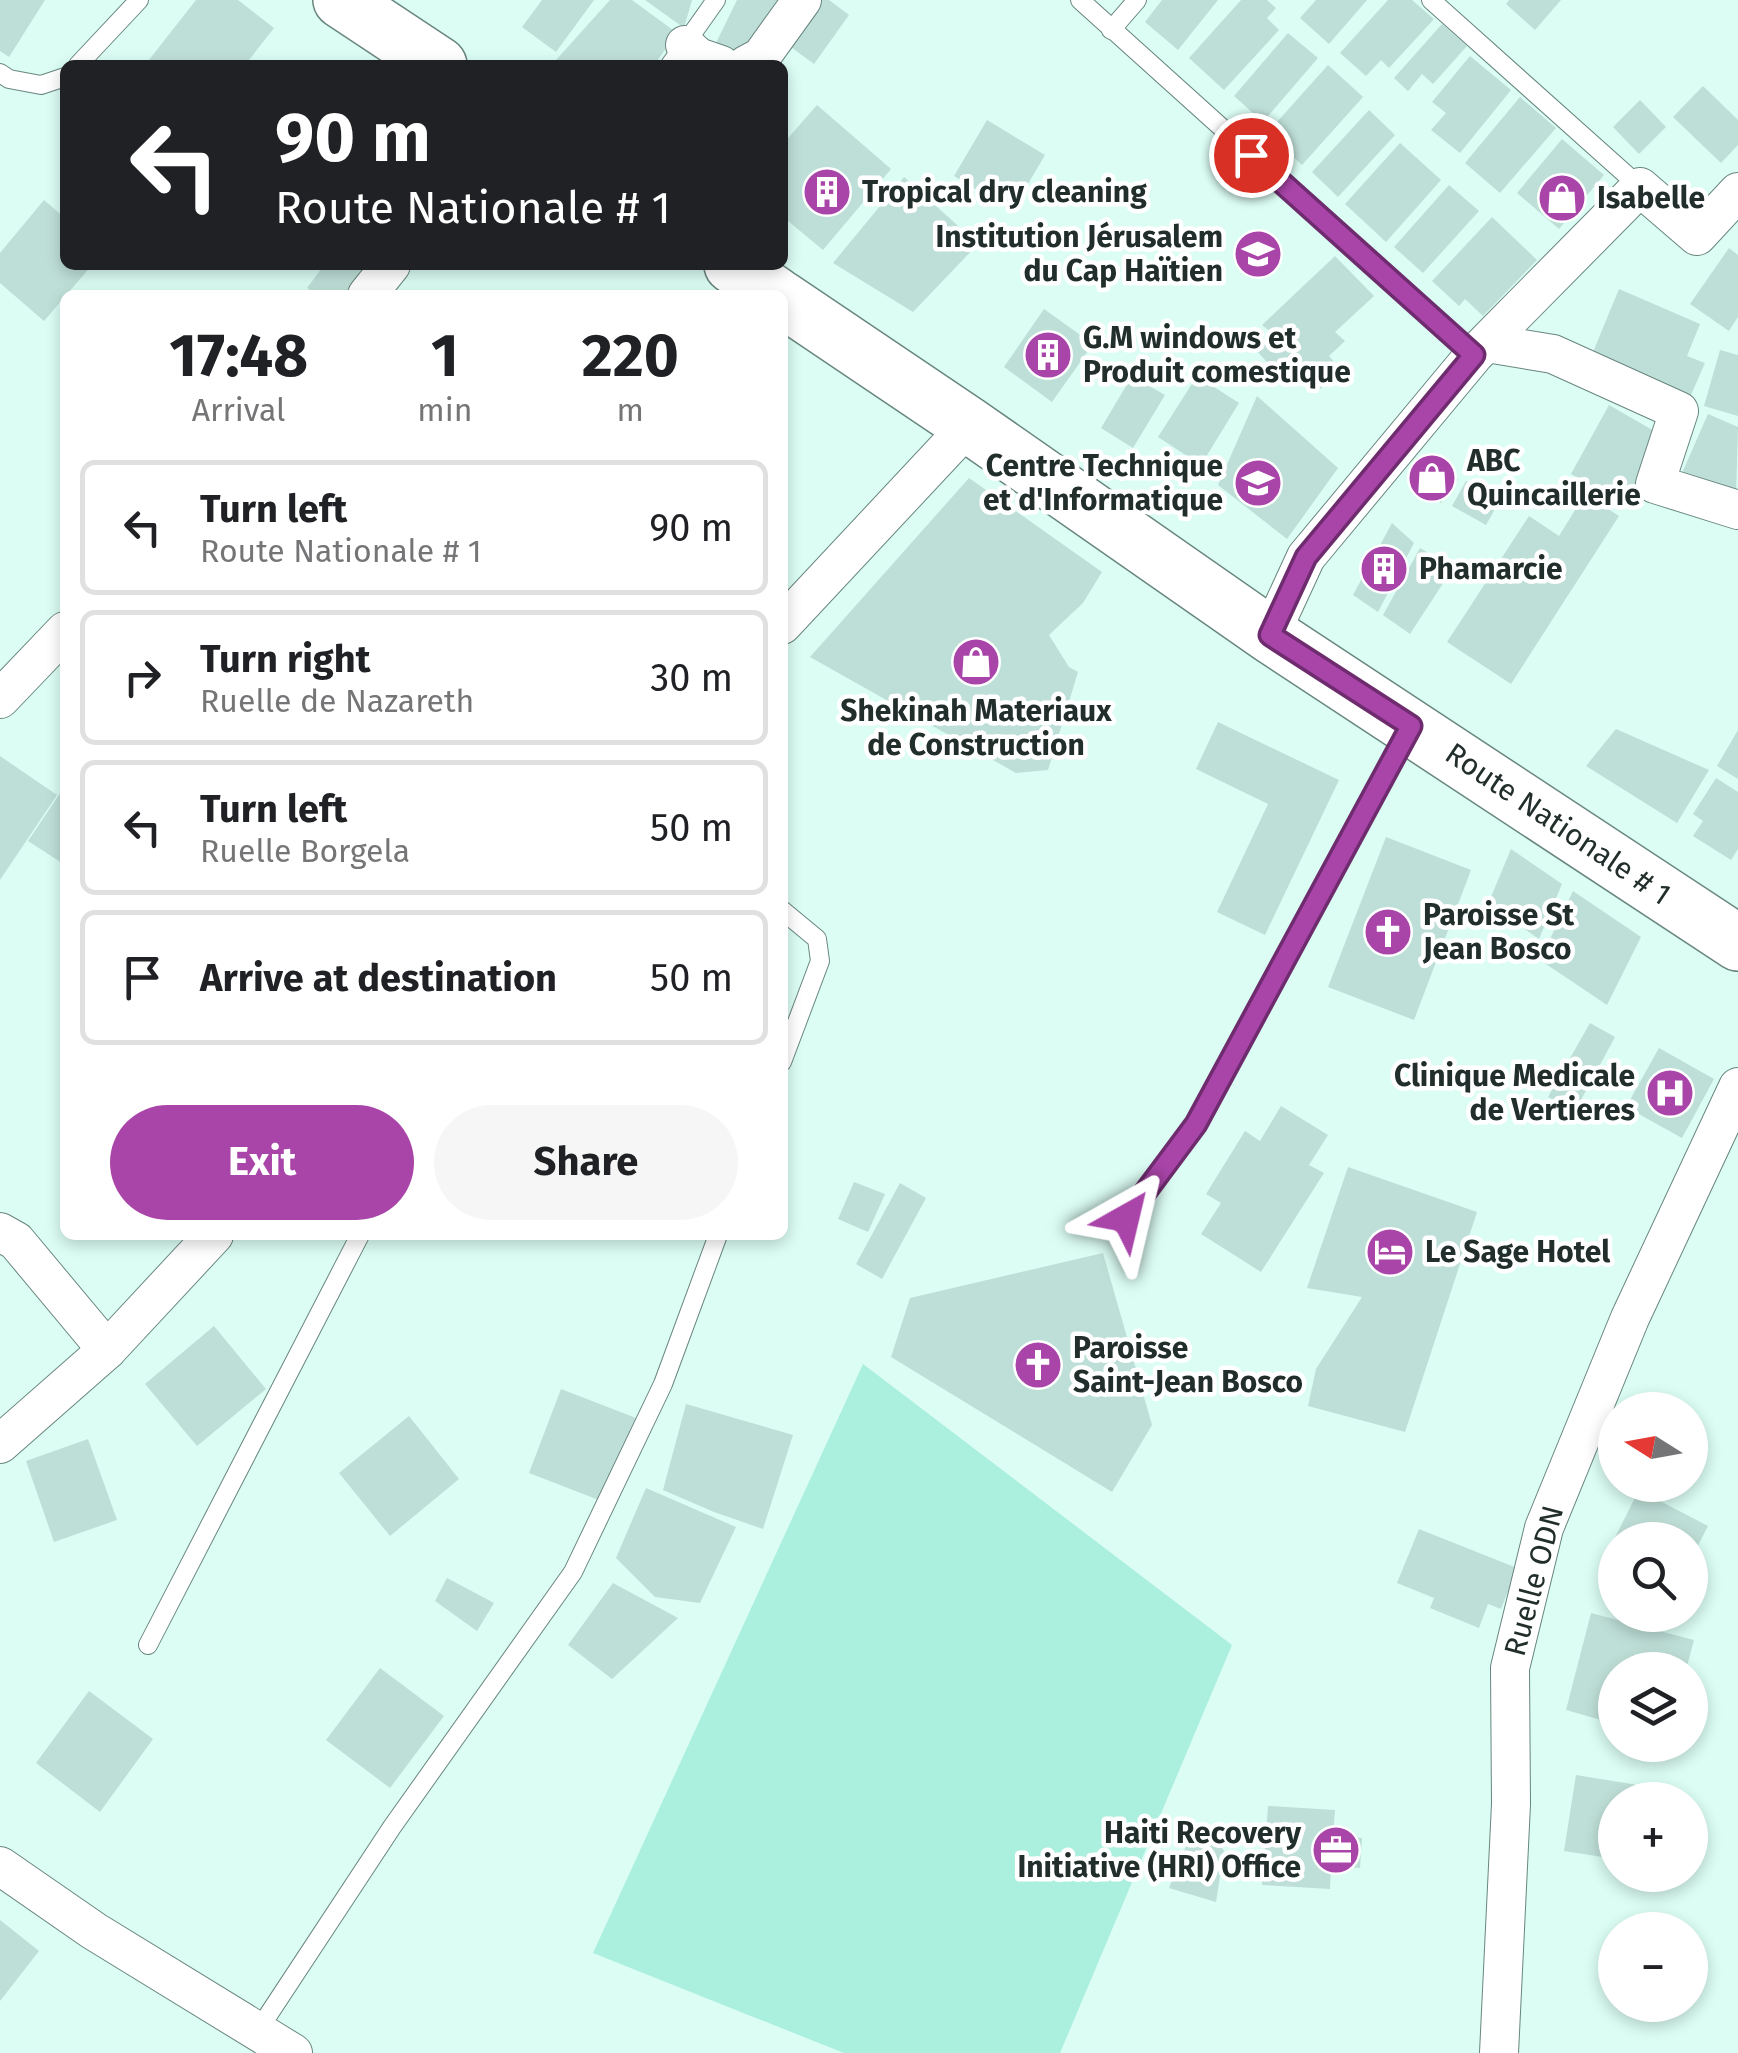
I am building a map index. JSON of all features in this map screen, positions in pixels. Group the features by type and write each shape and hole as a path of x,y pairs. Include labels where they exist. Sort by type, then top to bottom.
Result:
{"main road":[{"path":"340,0 430,60"},
{"path":"739,270 769,290"},
{"name":"Route Nationale # 1","path":"788,303 1270,635 1738,944"}],"street":[{"path":"755,60 802,0"},
{"path":"677,55 707,60"},
{"path":"1270,635 1306,557 1480,349 1640,187 1697,236 1738,192"},
{"path":"371,290 387,270"},
{"path":"1480,349 1553,354 1678,411 1655,484 1738,510"},
{"path":"788,620 969,425"},
{"path":"0,699 60,636"},
{"name":"Ruelle ODN","path":"1500,2053 1511,1804 1510,1668 1544,1528 1630,1318 1738,1088"},
{"path":"0,1232 16,1240 107,1350"},
{"path":"0,1444 107,1350 209,1240"},
{"path":"0,1866 94,1931 293,2053"}],"lane":[{"path":"83,60 139,0"},
{"path":"677,55 716,0"},
{"path":"1080,0 1480,349"},
{"path":"1111,30 1137,0"},
{"path":"1431,0 1640,187"},
{"path":"0,73 9,79 41,85 60,79"},
{"path":"1126,1218 1196,1124 1411,726"},
{"path":"788,915 817,938 820,960 788,1046"},
{"path":"148,1645 357,1240"},
{"path":"257,2032 392,1828 573,1572 663,1384 716,1240"}],"green space":[{"path":"863,1364 1232,1645 1060,2053 844,2053 593,1953"}],"building":[{"path":"0,0 45,0 9,57 0,51"},
{"path":"196,0 238,0 274,28 249,60 149,60"},
{"path":"542,0 594,0 556,52 522,27"},
{"path":"610,0 632,0 677,33 658,60 556,60"},
{"path":"645,0 692,0 684,28"},
{"path":"737,0 792,0 743,60 734,60 714,47"},
{"path":"808,0 829,0 849,15 814,64 780,39"},
{"path":"1162,0 1218,0 1178,50 1145,22"},
{"path":"1241,0 1267,0 1276,8 1267,18 1279,30 1224,90 1189,58"},
{"path":"1316,0 1367,0 1329,44 1300,18"},
{"path":"1388,0 1412,0 1434,19 1389,68 1381,60 1366,76 1340,53"},
{"path":"1509,0 1561,0 1535,30 1506,4"},
{"path":"1442,24 1467,46 1433,84 1422,74 1408,91 1394,78"},
{"path":"1288,33 1318,58 1263,122 1234,96"},
{"path":"1470,56 1511,90 1460,153 1431,130 1446,113 1432,102"},
{"path":"1328,65 1363,97 1302,165 1267,133"},
{"path":"1703,86 1738,120 1738,145 1721,163 1673,117"},
{"path":"1520,97 1556,128 1500,193 1465,163"},
{"path":"1640,100 1666,127 1639,154 1613,127"},
{"name":"Tropical dry cleaning","path":"817,105 891,169 823,250 788,221 788,138"},
{"path":"1369,110 1395,135 1338,197 1312,172"},
{"path":"987,120 1045,155 1012,211 954,176"},
{"path":"1562,139 1604,175 1559,229 1517,193"},
{"path":"1400,143 1441,180 1386,242 1345,204"},
{"path":"904,177 978,244 913,312 833,263"},
{"path":"1449,185 1479,211 1423,273 1394,247"},
{"path":"44,200 60,214 60,270 88,270 71,290 60,290 60,302 44,321 0,283 0,253"},
{"path":"1492,217 1537,260 1483,316 1465,299 1459,306 1432,281"},
{"path":"1729,248 1738,255 1738,317 1729,331 1690,304"},
{"path":"1335,256 1374,296 1335,332 1345,341 1329,356 1341,370 1317,392 1288,360 1275,371 1255,349 1272,333 1262,325"},
{"path":"320,270 380,270 366,290 307,288"},
{"path":"1619,289 1700,324 1687,356 1705,363 1691,395 1593,352"},
{"name":"G.M windows et Produit comestique","path":"1044,309 1093,344 1052,402 1004,367"},
{"path":"1720,350 1738,355 1738,416 1704,406"},
{"path":"1132,376 1165,395 1133,448 1101,428"},
{"path":"1197,376 1239,403 1201,465 1158,437"},
{"path":"1257,396 1338,468 1287,539 1218,485"},
{"path":"1609,405 1663,436 1625,505 1571,474"},
{"path":"1708,414 1738,427 1736,497 1682,473"},
{"path":"1430,459 1458,479 1441,503 1413,483"},
{"path":"969,478 1102,572 1083,603 1049,635 1069,667 1078,672 1048,770 1016,773 810,657"},
{"path":"1466,481 1500,500 1486,525 1452,506"},
{"path":"1585,494 1619,516 1511,684 1447,642 1529,516 1559,536"},
{"name":"Phamarcie","path":"1392,523 1414,543 1378,612 1353,595"},
{"path":"1420,548 1453,568 1410,634 1383,615"},
{"path":"1218,722 1339,780 1265,935 1217,912 1268,804 1196,769"},
{"path":"1616,729 1709,770 1677,823 1586,766"},
{"path":"1738,730 1738,779 1717,766"},
{"path":"0,756 57,795 0,880"},
{"path":"1716,778 1738,792 1738,849 1731,860 1693,836 1703,821 1693,814"},
{"path":"60,793 60,862 28,841"},
{"path":"1386,837 1471,870 1414,1020 1328,987"},
{"path":"1511,849 1562,884 1539,939 1488,904"},
{"path":"1573,891 1641,937 1607,1005 1540,960"},
{"path":"1590,1023 1615,1037 1575,1111 1548,1097"},
{"name":"Clinique Medicale de Vertieres","path":"1659,1048 1714,1079 1682,1138 1626,1107"},
{"path":"1281,1106 1328,1135 1309,1165 1324,1173 1261,1272 1201,1234 1221,1203 1206,1194 1245,1131 1260,1141"},
{"path":"1348,1167 1477,1212 1405,1432 1308,1406 1316,1369 1362,1297 1307,1288"},
{"path":"854,1182 885,1194 868,1232 838,1219"},
{"path":"900,1183 926,1198 882,1279 856,1264"},
{"path":"1103,1253 1152,1425 1112,1492 891,1357 910,1298"},
{"path":"214,1326 266,1389 197,1446 145,1384"},
{"path":"561,1389 636,1418 604,1502 529,1473"},
{"path":"686,1404 793,1435 763,1529 663,1490"},
{"path":"409,1416 459,1479 390,1536 339,1473"},
{"path":"88,1439 117,1520 54,1542 26,1461"},
{"path":"646,1488 736,1527 700,1603 655,1597 616,1558"},
{"path":"1633,1502 1662,1502 1700,1522 1623,1522"},
{"path":"1419,1529 1517,1568 1501,1609 1488,1604 1479,1628 1430,1608 1434,1598 1397,1583"},
{"path":"447,1578 494,1603 477,1631 435,1601"},
{"path":"613,1583 678,1618 612,1679 568,1645"},
{"path":"1591,1613 1598,1615 1598,1632 1663,1632 1694,1640 1691,1652 1598,1652 1598,1719 1566,1710"},
{"path":"380,1668 444,1716 390,1788 326,1740"},
{"path":"89,1691 153,1739 100,1812 36,1763"},
{"path":"1576,1775 1619,1782 1598,1782 1598,1856 1564,1851"},
{"path":"1268,1806 1335,1810 1333,1836 1362,1838 1360,1868 1331,1866 1330,1889 1262,1885"},
{"path":"1192,1831 1215,1838 1224,1851 1216,1902 1169,1888"},
{"path":"0,1920 39,1951 0,2001"}],"place":[{"name":"Tropical dry cleaning","path":"827,192"},
{"name":"Isabelle","path":"1562,198"},
{"name":"Institution Jérusalem du Cap Haïtien","path":"1258,254"},
{"name":"G.M windows et Produit comestique","path":"1048,355"},
{"name":"ABC Quincaillerie","path":"1432,478"},
{"name":"Centre Technique et d'Informatique","path":"1258,483"},
{"name":"Phamarcie","path":"1384,569"},
{"name":"Shekinah Materiaux de Construction","path":"976,662"},
{"name":"Paroisse St Jean Bosco","path":"1388,932"},
{"name":"Clinique Medicale de Vertieres","path":"1670,1093"},
{"name":"Le Sage Hotel","path":"1390,1252"},
{"name":"Paroisse Saint-Jean Bosco","path":"1038,1365"},
{"name":"Haiti Recovery Initiative (HRI) Office","path":"1336,1850"}],"route":[{"path":"1126,1218 1196,1124 1411,726 1270,635 1306,557 1474,355 1251,155"}]}
